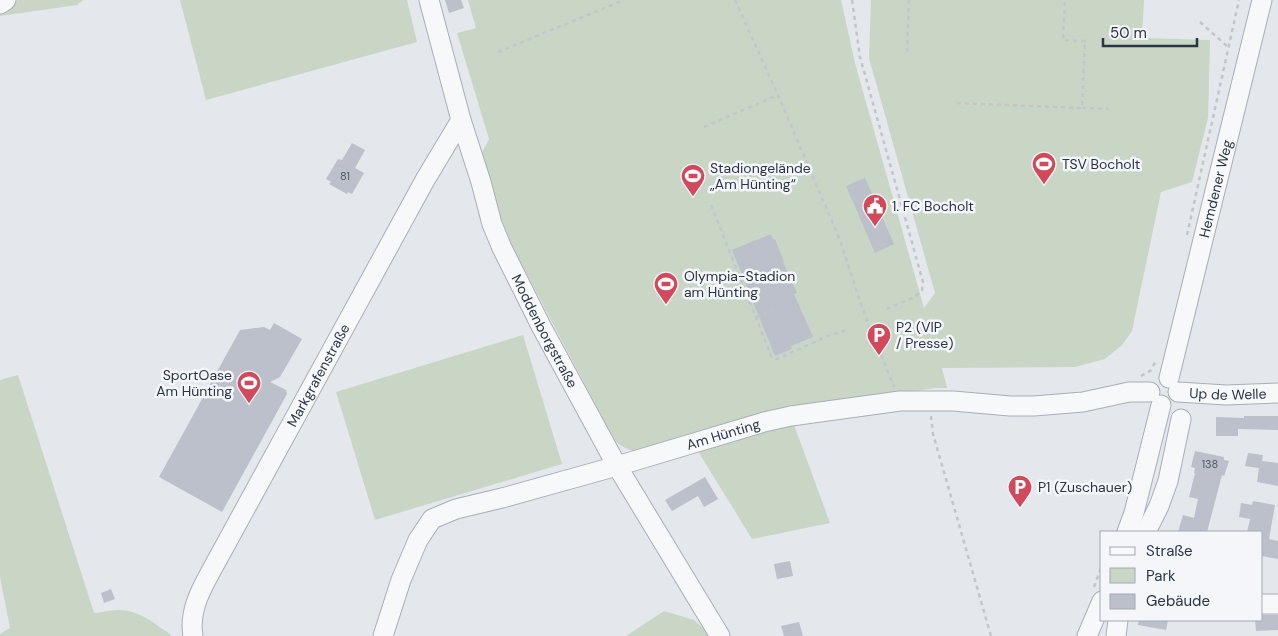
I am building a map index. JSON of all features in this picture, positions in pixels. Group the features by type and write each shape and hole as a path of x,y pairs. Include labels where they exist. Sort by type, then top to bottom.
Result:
{"street":[{"path":"0,4 6,0"},
{"name":"Moddenborgstraße","path":"429,0 461,120 492,224 502,248 541,326 617,466 720,636"},
{"name":"Hemdener Weg","path":"1173,385 1262,0"},
{"name":"Markgrafenstraße","path":"192,636 193,612 199,594 425,180 461,120"},
{"path":"1128,531 1136,504 1151,386 1154,382 1163,378 1173,385"},
{"name":"Up de Welle","path":"1173,385 1226,394 1278,393"},
{"name":"Am Hünting","path":"383,636 401,580 418,540 432,519 456,509 502,498 773,420 800,414 900,401 932,400 1034,406 1083,402 1129,392 1151,391"},
{"path":"1146,531 1159,506 1168,481 1181,419"},
{"path":"1263,604 1278,604"},
{"path":"1087,636 1100,606"},
{"path":"1116,636 1118,621"}],"path":[{"path":"498,52 624,0"},
{"path":"735,0 840,240 862,307 900,401"},
{"path":"852,0 860,57 923,282 922,290 915,297 886,309"},
{"path":"907,52 909,0"},
{"path":"1064,0 1063,40 1085,41 1082,108"},
{"path":"1187,236 1239,0"},
{"path":"1200,22 1229,48"},
{"path":"704,126 778,95"},
{"path":"956,103 1109,109"},
{"path":"711,205 772,358 776,359 846,330"},
{"path":"756,317 773,310"},
{"path":"1151,391 1150,371 1160,356"},
{"path":"932,400 930,415 933,434 991,636"}],"green space":[{"path":"18,0 83,0 77,5 0,16"},
{"path":"180,0 407,0 417,42 206,100"},
{"name":"Stadiongelände „Am Hünting“","path":"468,0 841,0 855,63 924,308 935,293 869,58 871,0 1144,0 1142,38 1210,40 1208,118 1192,182 1161,192 1132,331 1122,345 1105,359 1075,367 942,368 947,388 935,388 763,415 634,451 615,441 508,239 481,155 489,139 457,33 476,28"},
{"path":"523,335 562,464 375,520 336,392"},
{"path":"18,375 94,613 124,610 138,614 171,636 0,636 0,634 10,628 0,577 0,380"},
{"path":"793,422 830,523 752,539 696,448"},
{"path":"664,611 694,620 712,636 626,636"}],"building":[{"path":"445,0 461,0 464,8 449,13"},
{"path":"352,143 365,150 355,168 364,173 352,194 348,192 347,194 329,184 331,182 326,179 338,159 342,160"},
{"name":"1. FC Bocholt","path":"865,178 894,244 875,253 846,186"},
{"path":"771,234 773,239 775,239 797,293 794,294 813,337 791,346 792,349 775,356 732,250"},
{"path":"274,323 302,339 280,377 270,382 286,390 287,394 222,512 159,477 240,330 264,327 270,330"},
{"path":"1244,416 1278,416 1278,430 1238,429 1238,436 1216,436 1216,417 1244,418"},
{"path":"1195,451 1224,457 1224,460 1229,461 1224,476 1222,475 1207,531 1178,531 1183,515 1194,518 1198,499 1189,497 1195,473 1195,468 1191,467"},
{"path":"1248,453 1263,455 1262,461 1278,463 1278,486 1257,482 1259,468 1245,466"},
{"path":"705,477 718,499 704,507 698,496 672,511 665,500"},
{"path":"1253,501 1275,505 1269,539 1278,541 1278,559 1263,556 1263,531 1247,531 1250,519 1239,517 1241,503 1252,505"},
{"path":"790,561 793,576 777,579 774,564"},
{"path":"111,589 115,599 104,603 101,593"},
{"path":"1263,615 1278,615 1278,630 1256,631 1255,621 1263,621"},
{"path":"1139,621 1168,621 1166,630 1138,625"},
{"path":"799,622 803,636 784,636 781,626"}],"place":[{"name":"TSV Bocholt","path":"1044,185"},
{"name":"Stadiongelände „Am Hünting“","path":"693,197"},
{"name":"1. FC Bocholt","path":"875,227"},
{"name":"Olympia-Stadion am Hünting","path":"666,305"},
{"name":"P2 (VIP / Presse)","path":"879,356"},
{"name":"SportOase Am Hünting","path":"249,404"},
{"name":"P1 (Zuschauer)","path":"1020,508"}]}
